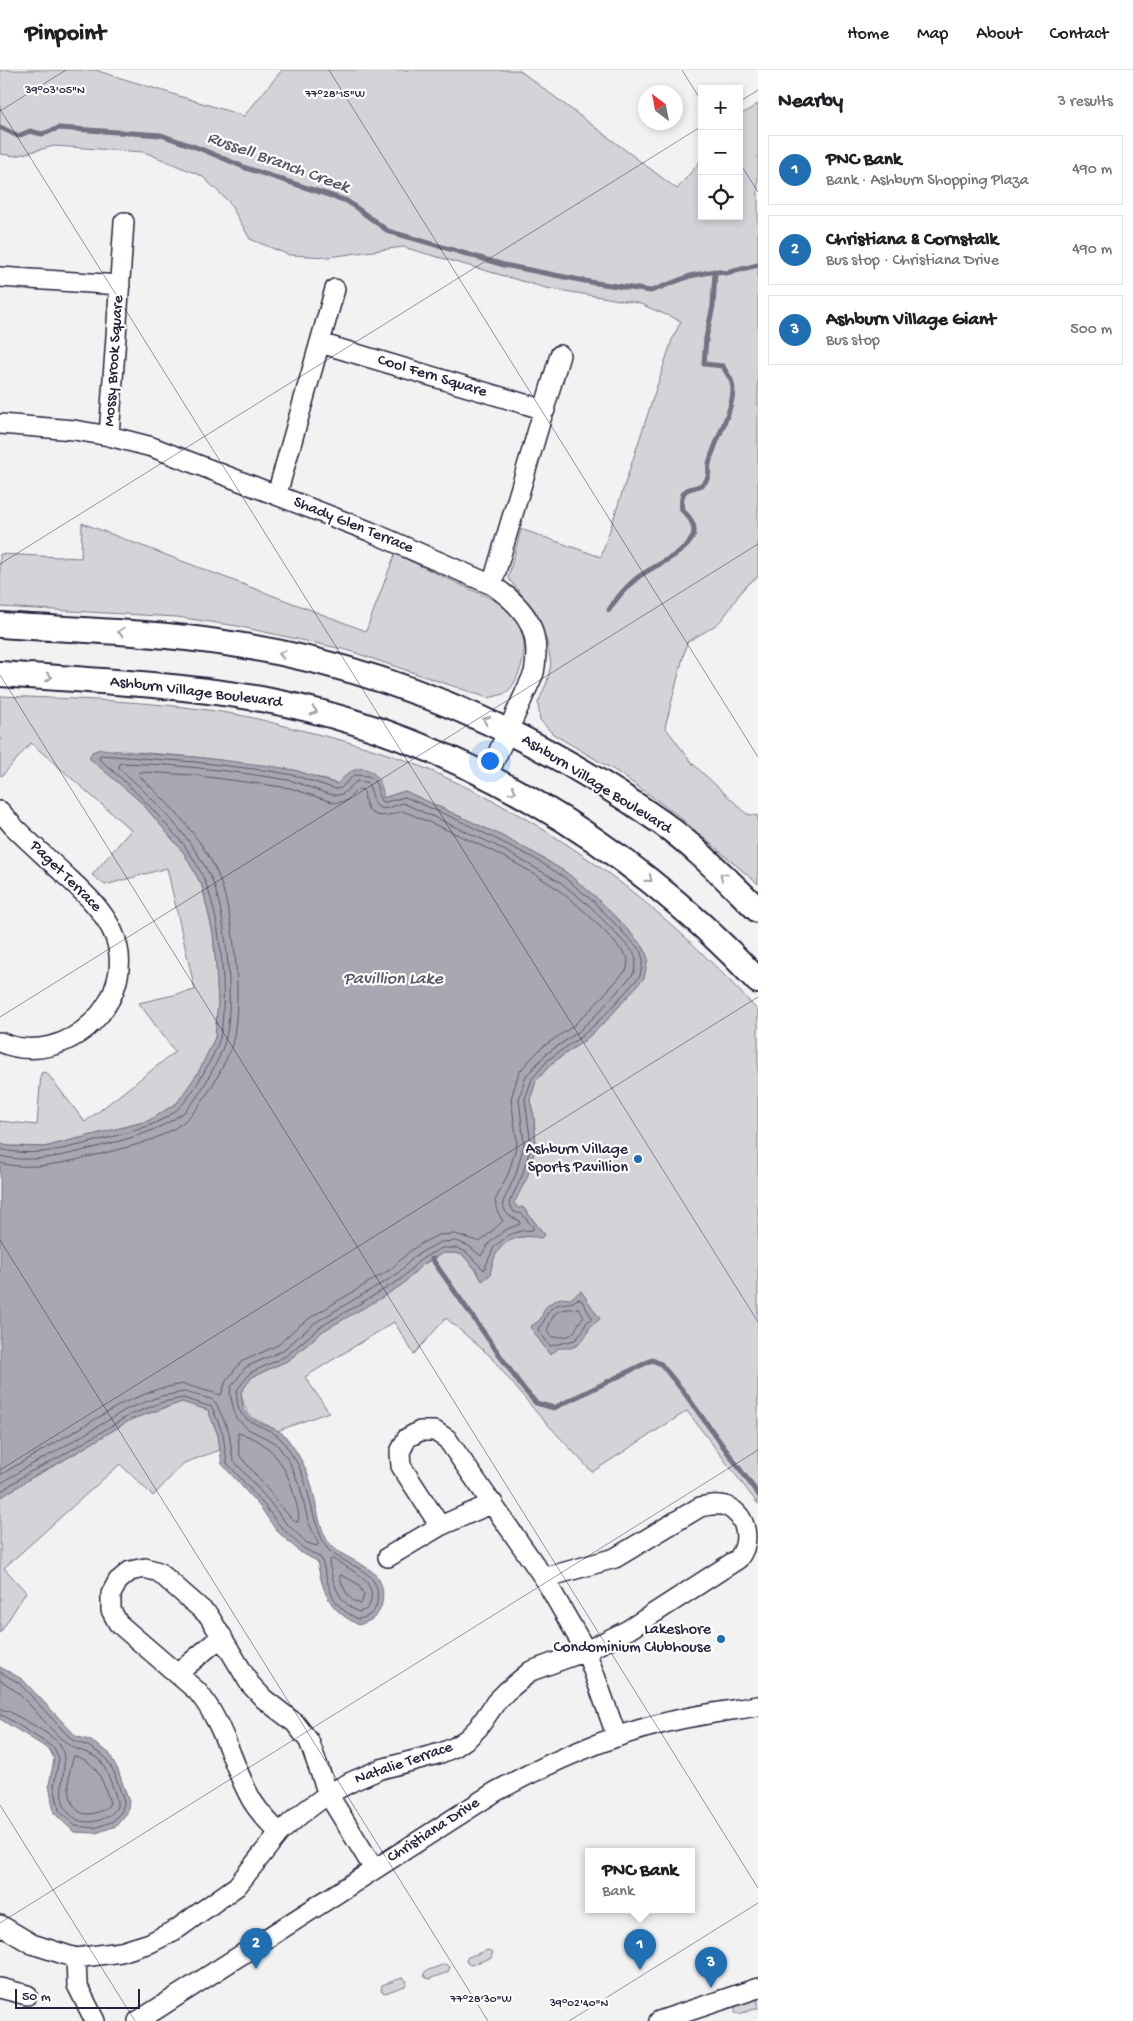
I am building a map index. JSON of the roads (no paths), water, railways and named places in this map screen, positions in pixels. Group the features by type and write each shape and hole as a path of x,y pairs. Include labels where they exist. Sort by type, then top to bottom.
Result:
{"main road":[{"name":"Ashburn Village Boulevard","path":"0,625 175,637 270,651 354,672 459,708 508,731 581,771 663,824 702,856 758,910"},
{"name":"Ashburn Village Boulevard","path":"0,674 158,685 262,699 365,725 425,748 487,777 545,809 641,873 700,922 758,981"}],"street":[{"name":"Mossy Brook Square","path":"109,436 124,222"},
{"name":"Mossy Brook Square","path":"0,277 120,285"},
{"path":"277,494 335,289"},
{"name":"Cool Fern Square","path":"320,344 544,410"},
{"path":"492,585 560,355"},
{"name":"Shady Glen Terrace","path":"0,424 74,430 109,436 152,447 182,457 369,531 492,585 518,604 532,628 537,655 534,673 487,777"},
{"name":"Paget Terrace","path":"0,811 13,826 101,910 112,931 118,958 118,976 111,997 99,1016 82,1032 52,1046 16,1047 0,1042"},
{"path":"440,1526 401,1466 400,1452 407,1438 420,1430 435,1431 446,1438 544,1578 586,1651 617,1737"},
{"path":"388,1557 440,1526 493,1503"},
{"name":"Natalie Terrace","path":"0,1925 32,1944 76,1958 121,1952 150,1943 177,1929 237,1886 279,1833 328,1794 381,1769 442,1753 455,1747 478,1728 496,1702 507,1691 531,1671 586,1651 628,1630 738,1559 743,1553 747,1538 740,1517 728,1507 714,1504 700,1507 616,1558 544,1578"},
{"path":"279,1833 250,1797 215,1716 197,1691 118,1623 111,1610 112,1594 118,1581 130,1571 145,1568 159,1572 209,1616 250,1684 264,1699 295,1723 309,1741 328,1794 374,1869"},
{"path":"177,1674 192,1659 222,1636"},
{"name":"Christiana Drive","path":"138,2021 495,1792 526,1775 575,1752 664,1723 758,1706"},
{"path":"76,1958 75,1973 77,1985 95,2021"},
{"path":"0,1988 27,1995"},
{"path":"659,2021 758,1988"}],"water":[{"name":"Pavillion Lake","path":"100,749 270,766 294,770 337,784 352,771 365,769 370,771 379,780 383,798 405,791 498,834 567,873 597,898 628,930 644,948 648,959 644,978 606,1021 585,1040 552,1063 536,1081 530,1100 534,1117 536,1146 527,1178 514,1203 518,1208 522,1207 545,1235 541,1238 521,1237 506,1243 495,1256 490,1275 482,1281 476,1270 463,1255 443,1253 422,1265 403,1284 383,1297 323,1331 289,1360 252,1377 241,1392 243,1409 248,1416 282,1433 304,1465 327,1540 339,1552 374,1573 380,1581 383,1590 379,1612 371,1620 359,1625 340,1613 329,1599 322,1582 317,1561 300,1552 276,1530 261,1508 222,1464 218,1435 208,1410 182,1402 132,1419 0,1498 0,1144 44,1147 148,1121 177,1103 198,1073 215,1038 218,1002 216,966 213,933 202,886 184,853 142,803 89,758 92,752"},
{"path":"581,1291 600,1319 590,1327 586,1336 578,1345 571,1348 559,1348 550,1355 530,1327 540,1320 545,1308 549,1304 560,1298 570,1299"},
{"path":"0,1667 22,1679 76,1736 91,1741 109,1753 118,1770 129,1802 127,1813 116,1826 96,1833 74,1832 54,1813 49,1785 54,1759 50,1750 0,1719"}],"waterway":[{"name":"Russell Branch Creek","path":"0,127 18,136 30,131 42,134 59,128 161,135 246,168 347,201 388,231 504,265 590,282 651,291 690,276 715,271"},
{"path":"609,610 637,578 682,550 690,542 694,532 692,522 682,510 683,494 690,488 704,484 708,477 711,456 732,401 733,391 731,381 723,366 704,364 706,338 713,306 715,271 726,273 758,265"},
{"path":"432,1259 522,1387 536,1403 554,1408 652,1360 661,1364 683,1391 758,1494"}],"place":[{"name":"Ashburn Village Sports Pavillion","path":"638,1159"},
{"name":"Lakeshore Condominium Clubhouse","path":"721,1639"},
{"name":"Christiana & Cornstalk","path":"256,1969"},
{"name":"PNC Bank","path":"640,1970"},
{"name":"Ashburn Village Giant","path":"711,1988"}]}
